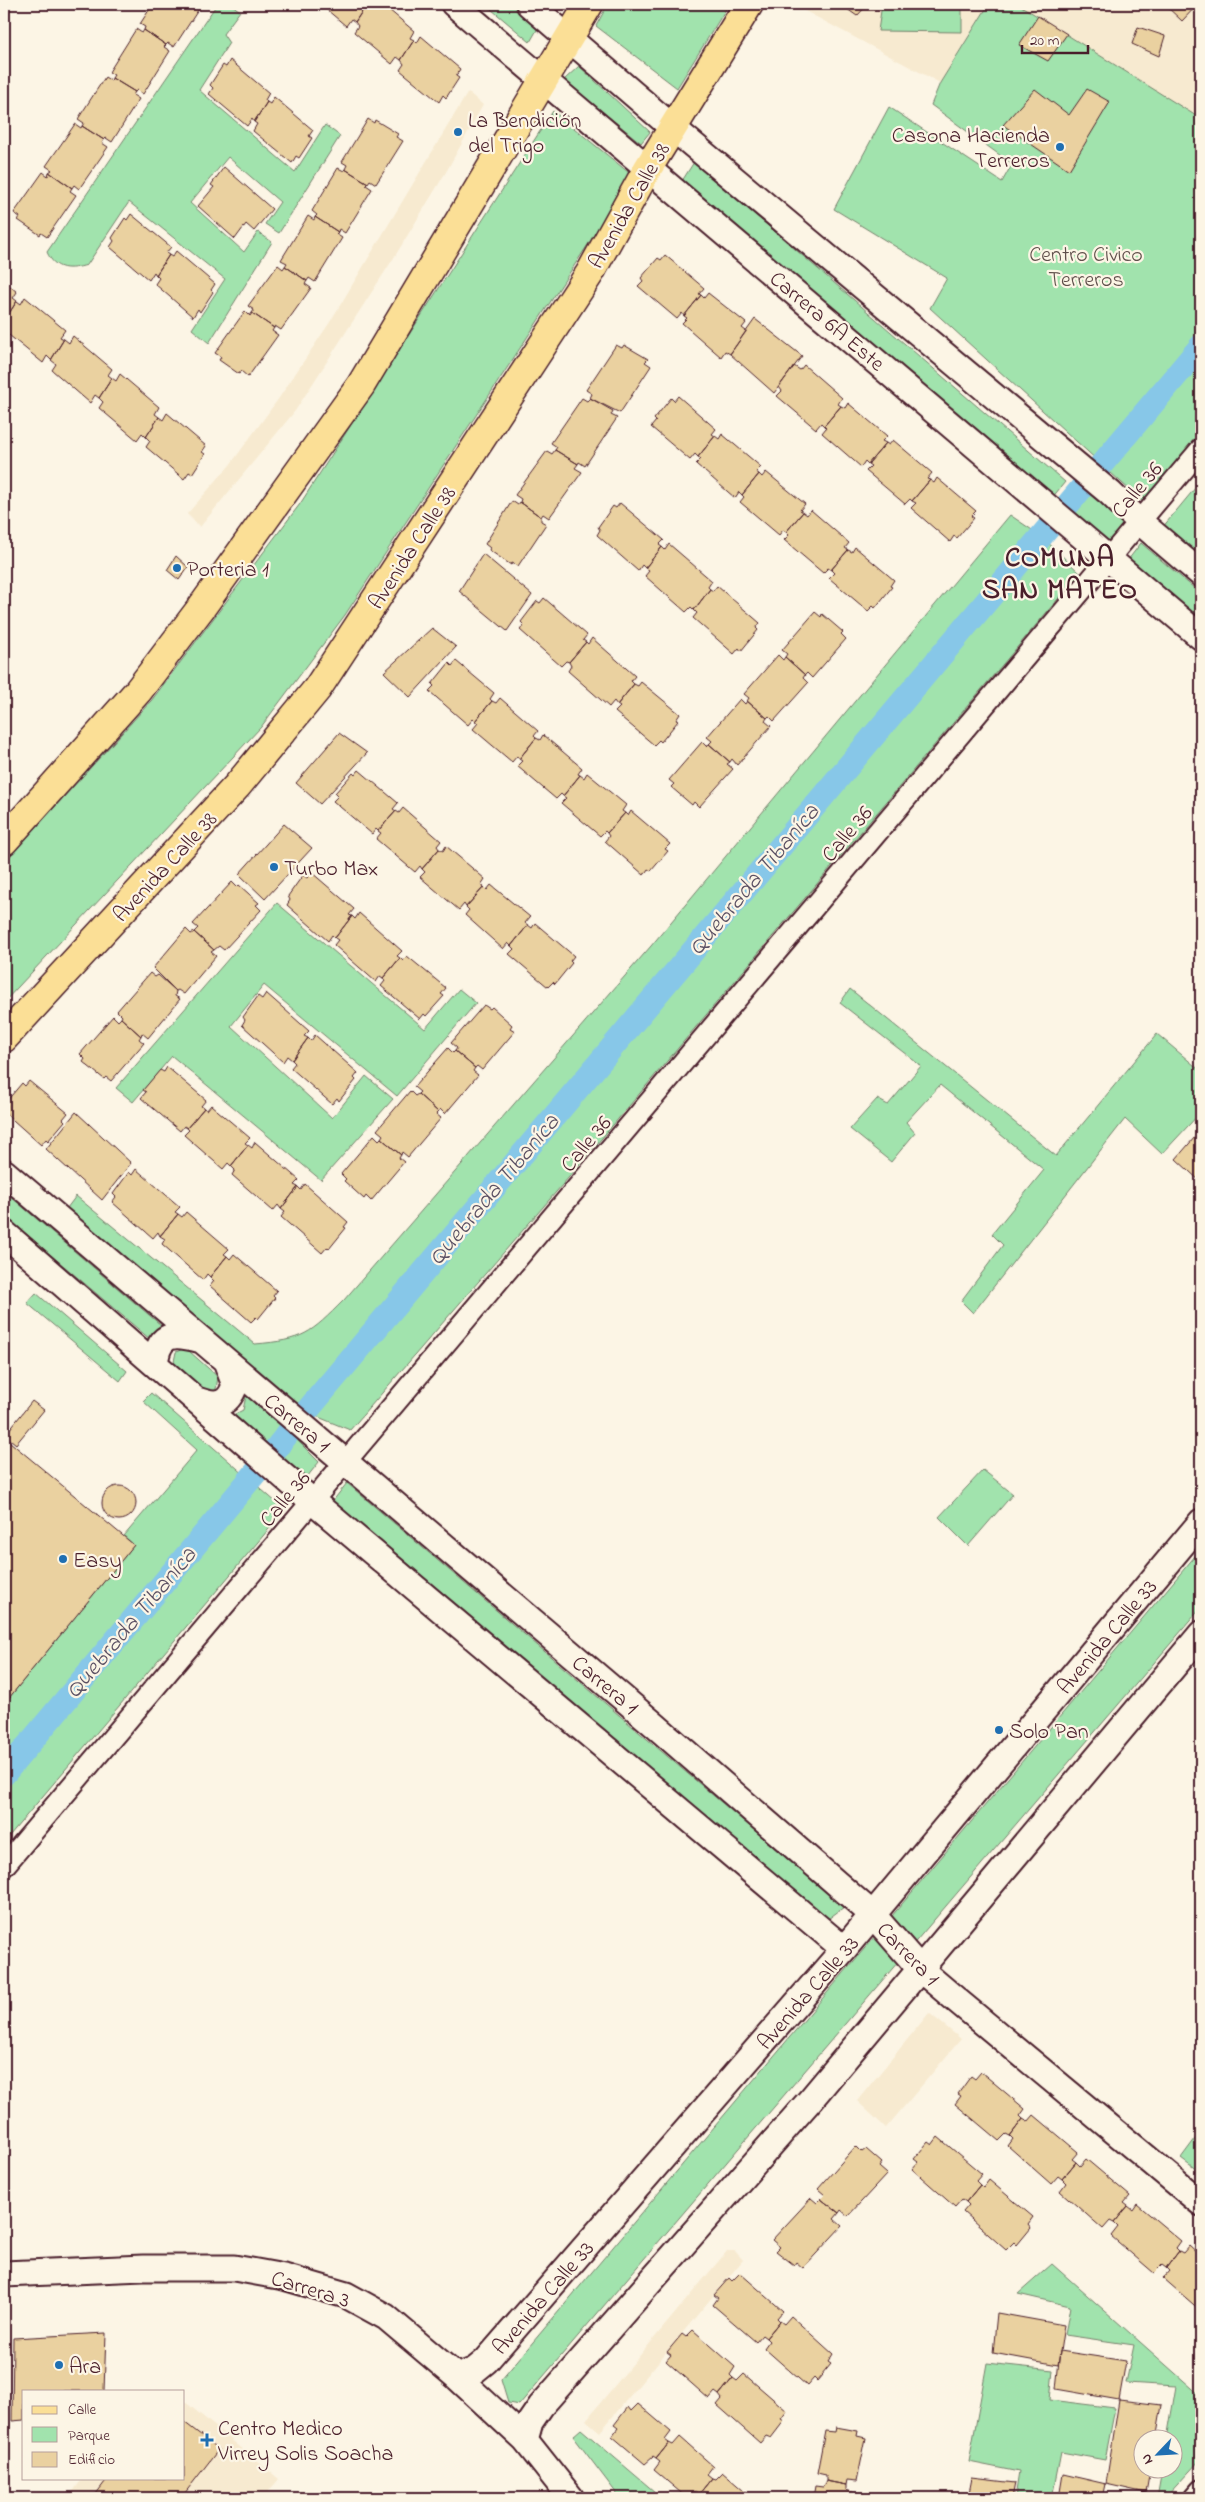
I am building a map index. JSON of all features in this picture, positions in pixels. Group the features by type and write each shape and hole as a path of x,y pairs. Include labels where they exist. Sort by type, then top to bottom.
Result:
{"main road":[{"path":"4,841 138,690 201,608 361,385 589,4"},
{"name":"Avenida Calle 38","path":"4,1038 237,786 317,689 590,273 648,168 749,4"}],"street":[{"name":"Carrera 6A Este","path":"454,4 1201,637"},
{"path":"529,4 673,128 1075,463 1201,574"},
{"name":"Calle 36","path":"4,1866 1201,449"},
{"name":"Carrera 1","path":"4,1172 650,1721 873,1916 921,1970 1201,2203"},
{"name":"Carrera 1","path":"4,1233 312,1501 844,1949"},
{"path":"155,1364 159,1346 169,1336 182,1335 201,1340"},
{"path":"197,1400 214,1405 221,1404 232,1393 235,1385 226,1361"},
{"name":"Avenida Calle 33","path":"457,2376 475,2370 486,2361 873,1916 1201,1522"},
{"path":"525,2440 530,2422 541,2406 812,2098 1201,1634"},
{"name":"Carrera 3","path":"4,2274 144,2268 225,2268 284,2277 346,2294 386,2317 457,2376 525,2440 571,2498"},
{"path":"1194,2498 1201,2490"}],"shaded area":[{"path":"792,4 989,4 940,83"},
{"path":"1017,4 1201,4 1201,120"},
{"path":"468,92 483,105 446,172 395,256 295,411 200,527 187,514 230,465 279,398 330,322"},
{"path":"929,2013 961,2039 886,2128 857,2101"},
{"path":"727,2251 735,2251 743,2260 600,2432 586,2420"},
{"name":"Centro Medico Virrey Solis Soacha","path":"185,2402 279,2479 263,2498 68,2498 82,2480 185,2480"}],"green space":[{"path":"217,4 231,4 240,11 223,34 229,43 199,90 295,172 325,125 340,136 279,233 265,224 280,202 228,157 190,203 244,252 258,232 272,242 209,343 192,329 225,279 129,202 87,265 64,268 54,263 47,252"},
{"path":"485,4 521,4 542,21 530,42"},
{"path":"608,4 729,4 677,88 596,26"},
{"path":"882,4 962,4 962,32 878,31"},
{"name":"Centro Civico Terreros","path":"989,4 1018,4 1201,119 1201,435 1144,503 930,308 947,278 834,209 889,107 1002,182 1012,164 931,105 940,83"},
{"path":"579,66 650,132 641,143 564,80"},
{"path":"553,111 633,176 345,615 261,727 4,1002 4,863 151,701 300,504"},
{"path":"694,162 1065,482 1047,504 682,181"},
{"path":"1201,481 1201,561 1162,528"},
{"path":"1095,489 1129,519 1109,543 1075,513"},
{"path":"1010,515 1041,536 1080,573 569,1177 350,1430 306,1412 67,1208 76,1196 255,1344 285,1340 314,1328 344,1300 651,946"},
{"path":"1141,543 1201,594 1201,622 1128,560"},
{"path":"277,903 425,1029 459,989 476,1003 397,1096 264,985 231,1026 332,1118 366,1076 393,1099 321,1180 172,1056 133,1102 116,1088"},
{"path":"850,989 1056,1156 1157,1034 1201,1071 1201,1112 1162,1154 1125,1119 973,1313 961,1301 1003,1245 992,1234 1044,1170 940,1085 906,1122 915,1133 891,1162 850,1129 877,1099 888,1105 921,1066 840,1003"},
{"path":"4,1191 162,1326 151,1340 4,1215"},
{"path":"36,1293 127,1371 120,1381 27,1303"},
{"path":"183,1349 189,1351 218,1377 216,1389 211,1393 203,1392 173,1366 176,1352"},
{"path":"151,1393 285,1510 4,1842 4,1704 134,1545 124,1536 197,1450 143,1401"},
{"path":"246,1396 289,1432 319,1462 307,1477 231,1416 243,1410"},
{"path":"983,1470 1013,1494 968,1546 939,1517"},
{"path":"347,1483 844,1907 828,1919 332,1502"},
{"path":"1201,1549 1201,1608 519,2405 508,2403 501,2380"},
{"path":"1201,2131 1201,2173 1181,2158"},
{"path":"1052,2264 1201,2396 1201,2459 1182,2480 1182,2430 1169,2430 1176,2386 1126,2383 1134,2345 1065,2335 1070,2306 1018,2294"},
{"path":"987,2363 1053,2370 1050,2400 1115,2408 1105,2460 1061,2452 1052,2498 1015,2498 1019,2472 969,2462"},
{"path":"581,2429 662,2498 620,2498 573,2436"},
{"path":"1160,2480 1182,2480 1165,2498 1157,2498"}],"building":[{"path":"153,4 202,4 174,47 168,43 166,45 144,30 145,27 140,24"},
{"path":"320,4 367,4 355,22 351,19 346,26"},
{"path":"367,4 382,4 414,31 410,38 414,40 401,60 397,57 392,64 354,32 358,26 355,22"},
{"path":"840,4 868,4 857,16"},
{"path":"1164,4 1198,4 1182,21"},
{"path":"1038,16 1067,34 1048,61 1019,45"},
{"path":"1138,27 1165,36 1159,56 1132,44"},
{"path":"136,29 142,33 144,30 166,45 164,47 170,51 143,94 137,90 135,92 112,78 114,75 109,72"},
{"path":"421,36 460,69 456,76 459,78 446,98 443,95 439,102 400,70 404,64 401,60 414,40 417,43"},
{"path":"230,60 269,93 265,100 267,102 254,122 252,119 247,126 209,94 213,88 210,85 223,65 226,67"},
{"path":"105,77 111,81 112,78 135,92 133,95 139,99 112,142 106,138 104,140 82,126 84,123 78,119"},
{"name":"Casona Hacienda Terreros","path":"1035,89 1069,115 1087,89 1110,102 1069,170 1003,125"},
{"path":"274,97 313,130 309,136 312,138 299,158 296,156 292,163 253,131 257,124 254,122 267,102 270,104"},
{"path":"368,119 374,123 375,120 398,134 396,137 403,141 376,184 370,180 368,183 345,169 347,165 342,162"},
{"path":"75,124 81,128 82,126 104,140 102,143 108,147 79,189 74,185 72,188 49,172 52,170 46,166"},
{"path":"224,167 272,209 254,231 246,224 235,239 198,206 214,187 211,185"},
{"path":"338,168 344,171 345,169 368,183 366,185 372,189 345,233 339,229 338,232 315,217 317,215 312,211"},
{"path":"43,172 48,176 49,172 72,188 70,191 76,195 47,237 41,233 40,235 18,220 20,217 14,213"},
{"path":"131,214 171,247 166,253 169,255 156,275 154,272 149,280 110,247 114,241 112,238 125,218 127,220"},
{"path":"308,216 314,220 315,217 338,232 336,234 342,238 315,282 309,278 307,281 285,266 287,263 281,260"},
{"path":"176,251 215,284 211,290 213,292 200,312 198,309 193,317 155,284 159,278 156,275 169,255 172,257"},
{"path":"665,255 704,288 699,294 701,295 684,316 682,313 677,319 638,286 643,281 641,278 658,258 661,260"},
{"path":"278,265 283,269 285,266 307,281 305,284 311,288 281,330 275,326 274,328 252,313 254,310 248,306"},
{"path":"4,281 17,292 13,298 17,301 4,321"},
{"path":"708,293 746,323 742,328 746,331 730,354 725,351 721,357 682,323 687,318 684,316 701,295 704,298"},
{"path":"25,297 65,330 60,337 64,339 51,360 47,356 43,363 4,331 8,325 4,321 17,301 21,304"},
{"path":"245,311 250,316 252,313 274,328 272,331 278,335 248,377 241,371 239,374 219,360 221,357 215,353"},
{"path":"755,319 802,356 774,393 730,354"},
{"path":"73,336 112,369 108,375 112,378 99,398 95,395 90,403 52,370 56,364 51,360 64,339 69,343"},
{"path":"616,345 622,348 624,345 648,359 645,362 651,366 620,413 590,398 592,394 586,390"},
{"path":"804,365 842,398 838,404 841,406 824,426 821,423 816,429 777,396 782,391 779,387 794,366 800,370"},
{"path":"120,374 159,407 155,414 159,417 146,437 142,433 137,440 99,408 103,402 99,398 112,378 116,381"},
{"path":"678,396 716,429 712,434 715,436 698,457 695,454 690,460 651,427 656,421 654,419 671,398 674,401"},
{"path":"582,398 587,401 590,398 613,411 611,415 617,418 585,466 579,462 578,464 555,450 557,447 551,443"},
{"path":"848,403 887,436 882,441 886,443 868,464 865,461 861,467 822,433 826,428 824,426 841,406 845,408"},
{"path":"167,413 206,446 202,452 205,454 192,474 189,472 184,479 146,447 150,441 146,437 159,417 163,420"},
{"path":"722,434 761,467 756,472 759,474 742,495 739,492 735,498 696,464 701,459 698,457 715,436 719,439"},
{"path":"893,440 932,473 927,479 930,480 912,501 910,499 905,504 866,471 871,466 868,464 886,443 889,445"},
{"path":"555,450 578,464 575,468 582,472 549,518 543,514 541,517 520,502 521,499 515,495 547,451 552,454"},
{"path":"766,472 805,504 800,510 803,512 786,532 783,530 779,535 740,502 744,497 742,495 759,474 762,477"},
{"path":"937,478 976,511 971,516 974,518 957,538 954,536 950,542 911,508 916,503 912,501 930,480 934,483"},
{"path":"512,501 518,505 520,502 541,517 541,521 546,524 518,566 512,563 511,565 489,550 490,548 485,544"},
{"path":"620,503 664,540 659,545 662,547 645,568 642,565 638,571 597,535 600,530 598,527 613,506 616,508"},
{"path":"811,510 849,543 845,548 848,550 831,570 828,568 823,573 784,540 789,535 786,532 803,512 807,515"},
{"path":"669,544 712,581 708,587 710,589 694,610 691,607 686,612 645,576 649,571 645,568 662,547 665,550"},
{"path":"855,547 894,580 890,586 892,587 875,608 873,606 868,611 829,578 834,573 831,570 848,550 852,552"},
{"path":"483,554 532,595 507,631 459,591"},
{"name":"Porteria 1","path":"176,556 188,567 179,580 167,570"},
{"path":"717,586 760,623 756,628 758,630 741,651 739,648 734,654 693,618 697,613 694,610 710,589 713,591"},
{"path":"544,598 587,635 583,640 586,642 569,662 566,661 561,666 520,630 524,625 521,622 537,601 540,603"},
{"path":"815,612 821,617 822,614 843,632 841,634 846,639 812,678 807,673 805,675 785,657 787,654 782,650"},
{"path":"432,628 456,647 410,697 384,672"},
{"path":"592,638 635,676 631,681 634,684 617,705 614,701 609,707 568,671 571,666 569,662 586,642 588,644"},
{"path":"778,655 783,660 785,657 805,675 803,678 808,683 774,721 769,716 767,718 747,701 749,698 744,694"},
{"path":"456,661 494,693 490,699 492,701 475,721 473,719 468,725 429,691 434,686 432,684 449,663 452,666"},
{"path":"641,682 680,714 676,720 678,721 661,742 659,740 654,745 615,712 620,707 617,705 634,684 638,686"},
{"path":"500,698 538,731 534,736 536,738 519,759 517,756 512,762 473,729 478,723 475,721 492,701 496,703"},
{"path":"740,699 745,704 747,701 767,718 765,721 771,726 737,765 732,759 730,762 709,744 712,741 707,737"},
{"path":"339,733 367,753 320,804 296,783"},
{"path":"543,735 582,768 578,774 580,775 563,796 561,794 556,799 517,766 522,761 519,759 536,738 540,740"},
{"path":"702,742 707,747 709,744 730,762 727,764 733,769 699,807 694,802 692,805 671,787 674,784 669,780"},
{"path":"359,770 398,803 393,809 396,811 378,831 376,829 372,834 333,801 338,796 335,793 353,773 355,775"},
{"path":"587,773 626,805 622,811 625,813 607,833 605,831 600,836 561,803 566,798 563,796 580,775 584,778"},
{"path":"403,808 441,841 437,846 439,849 422,869 420,866 415,872 376,839 381,833 378,831 396,811 399,813"},
{"path":"631,811 670,844 665,849 668,851 651,871 648,869 644,875 605,841 609,836 607,833 625,813 628,816"},
{"path":"284,824 312,848 265,899 239,874"},
{"path":"446,846 485,879 481,885 484,887 466,907 464,904 459,910 420,877 425,872 422,869 439,849 443,851"},
{"path":"311,872 354,909 349,915 352,916 335,938 332,935 328,941 287,905 290,900 288,896 303,875 307,878"},
{"path":"232,882 237,887 239,885 259,903 256,905 261,910 224,950 219,946 214,950 194,932 198,928 193,924"},
{"path":"491,885 530,917 525,923 528,925 511,946 508,943 503,949 465,915 469,910 466,907 484,887 487,890"},
{"path":"359,913 402,951 397,956 400,958 383,978 380,976 376,982 334,945 338,940 335,938 352,916 355,919"},
{"path":"535,923 574,956 570,961 572,963 555,984 553,982 548,987 509,954 514,949 511,946 528,925 532,928"},
{"path":"186,929 191,934 194,932 214,950 211,952 216,956 184,994 178,990 176,991 153,968"},
{"path":"407,956 446,988 441,994 444,996 426,1016 424,1014 420,1019 381,986 385,981 383,978 400,958 403,961"},
{"path":"150,973 155,977 158,975 176,991 175,996 180,999 148,1038 142,1033 141,1036 121,1018 122,1016 117,1011"},
{"path":"266,993 309,1031 304,1036 308,1038 292,1060 287,1056 283,1062 242,1025 245,1020 243,1017 258,996 262,999"},
{"path":"484,1005 490,1009 492,1007 512,1025 510,1028 515,1031 482,1070 477,1066 475,1068 455,1051 457,1048 451,1043"},
{"path":"113,1016 118,1021 121,1018 141,1036 139,1039 144,1043 111,1081 106,1077 104,1079 83,1062 85,1059 80,1054"},
{"path":"315,1035 358,1073 354,1078 356,1080 339,1101 337,1098 332,1104 291,1068 295,1063 292,1060 308,1038 311,1041"},
{"path":"448,1048 453,1053 455,1051 475,1068 473,1071 478,1075 445,1114 440,1109 438,1112 418,1094 420,1092 414,1087"},
{"path":"167,1067 206,1100 201,1106 204,1108 187,1128 184,1126 180,1131 141,1098 146,1092 143,1090 160,1070 164,1072"},
{"path":"29,1081 68,1113 63,1119 65,1121 48,1141 46,1139 41,1145 4,1112 7,1106 5,1103 22,1083 25,1086"},
{"path":"410,1091 415,1096 418,1094 438,1112 436,1114 441,1118 408,1157 402,1152 401,1155 381,1138 383,1135 377,1130"},
{"path":"211,1105 250,1138 245,1143 248,1145 231,1166 228,1163 223,1169 184,1135 189,1130 187,1128 204,1108 207,1110"},
{"path":"76,1112 131,1163 102,1200 46,1149"},
{"path":"1201,1130 1201,1182 1176,1159"},
{"path":"374,1135 379,1140 381,1138 401,1155 399,1158 404,1162 371,1201 366,1196 364,1199 344,1181 346,1179 341,1174"},
{"path":"255,1142 299,1180 294,1185 298,1187 281,1209 278,1205 273,1211 232,1175 235,1170 231,1166 248,1145 252,1148"},
{"path":"136,1169 180,1207 175,1212 178,1214 160,1236 158,1232 153,1238 112,1202 116,1197 113,1194 129,1172 132,1175"},
{"path":"305,1184 348,1222 344,1227 346,1228 329,1249 327,1247 322,1253 281,1217 285,1212 281,1209 298,1187 301,1190"},
{"path":"186,1212 229,1249 224,1254 227,1256 210,1277 207,1274 203,1280 162,1244 165,1239 160,1236 178,1214 182,1217"},
{"path":"234,1254 277,1291 273,1296 275,1298 258,1319 256,1317 251,1322 210,1286 214,1281 210,1277 227,1256 230,1259"},
{"path":"32,1401 44,1410 16,1444 5,1435"},
{"name":"Easy","path":"4,1437 134,1545 4,1704"},
{"path":"119,1486 126,1487 131,1491 135,1496 135,1510 131,1515 126,1519 119,1520 112,1519 107,1515 103,1510 102,1503 103,1496 107,1491 112,1487"},
{"path":"981,2072 1025,2109 1020,2116 1023,2119 1010,2136 1006,2134 999,2141 955,2104 961,2096 958,2094 971,2076 975,2079"},
{"path":"1034,2115 1078,2152 1072,2159 1076,2162 1062,2179 1058,2176 1051,2184 1008,2146 1013,2139 1010,2136 1023,2119 1028,2122"},
{"path":"938,2137 982,2174 976,2181 980,2185 966,2202 962,2199 955,2207 912,2169 918,2162 914,2159 928,2142 932,2145"},
{"path":"856,2146 862,2152 866,2149 882,2163 879,2167 887,2174 848,2216 841,2210 839,2213 821,2199 825,2195 818,2189"},
{"path":"1086,2159 1130,2196 1124,2203 1128,2206 1114,2223 1110,2221 1103,2229 1060,2191 1066,2183 1062,2179 1076,2162 1080,2166"},
{"path":"989,2180 1033,2217 1028,2224 1031,2228 1017,2245 1014,2242 1006,2250 963,2212 969,2205 966,2202 980,2185 983,2188"},
{"path":"811,2198 817,2203 821,2199 839,2213 834,2219 842,2226 803,2268 796,2262 794,2265 776,2251 780,2247 772,2240"},
{"path":"1137,2204 1181,2241 1176,2248 1179,2251 1166,2268 1162,2265 1154,2273 1111,2236 1118,2227 1114,2223 1128,2206 1133,2210"},
{"path":"1189,2246 1201,2257 1201,2311 1163,2278 1169,2271 1166,2268 1179,2251 1183,2253"},
{"path":"740,2273 783,2311 777,2318 780,2321 766,2338 762,2335 756,2342 713,2305 718,2298 714,2295 729,2278 732,2281"},
{"path":"997,2313 1064,2325 1058,2365 993,2353"},
{"path":"791,2316 833,2354 828,2362 831,2364 817,2381 814,2378 807,2386 764,2348 769,2341 766,2338 780,2321 784,2324"},
{"path":"693,2330 735,2367 730,2375 733,2378 719,2395 715,2392 709,2399 666,2361 671,2355 667,2352 682,2334 686,2337"},
{"name":"Ara","path":"106,2333 104,2390 22,2390 22,2420 12,2421 13,2338"},
{"path":"1060,2351 1126,2361 1119,2400 1056,2389"},
{"path":"744,2374 787,2411 781,2419 784,2421 771,2438 766,2436 760,2443 717,2405 722,2399 719,2395 733,2378 737,2381"},
{"path":"1119,2400 1162,2405 1158,2430 1132,2430 1132,2480 1148,2480 1146,2493 1106,2484"},
{"path":"638,2404 671,2432 665,2440 669,2443 656,2459 653,2457 645,2464 612,2436 618,2428 614,2425 628,2407 631,2411"},
{"path":"185,2423 219,2449 181,2498 93,2498 106,2480 185,2480"},
{"path":"836,2427 858,2431 857,2436 866,2438 857,2481 847,2480 846,2485 826,2481 826,2475 817,2473 825,2431 835,2432"},
{"path":"680,2437 713,2466 707,2474 712,2478 699,2494 695,2491 687,2498 654,2470 660,2462 656,2459 669,2443 673,2445"},
{"path":"722,2472 752,2498 700,2498 702,2496 699,2494 712,2478 715,2479"},
{"path":"1063,2474 1106,2484 1103,2498 1059,2498"},
{"path":"972,2478 1015,2483 1012,2498 968,2498"},
{"path":"826,2481 846,2485 846,2490 855,2493 854,2498 813,2498 815,2486 823,2487"}],"waterway":[{"name":"Quebrada Tibaníca","path":"306,1412 1201,346"},
{"name":"Quebrada Tibaníca","path":"274,1451 289,1432"},
{"name":"Quebrada Tibaníca","path":"4,1774 257,1471"}],"place":[{"name":"La Bendición del Trigo","path":"458,132"},
{"name":"Casona Hacienda Terreros","path":"1060,147"},
{"name":"Porteria 1","path":"177,568"},
{"name":"Turbo Max","path":"274,867"},
{"name":"Easy","path":"63,1559"},
{"name":"Solo Pan","path":"999,1730"},
{"name":"Ara","path":"59,2365"},
{"name":"Centro Medico Virrey Solis Soacha","path":"207,2440"}],"district":[{"name":"COMUNA SAN MATEO","path":"1060,572"}]}
